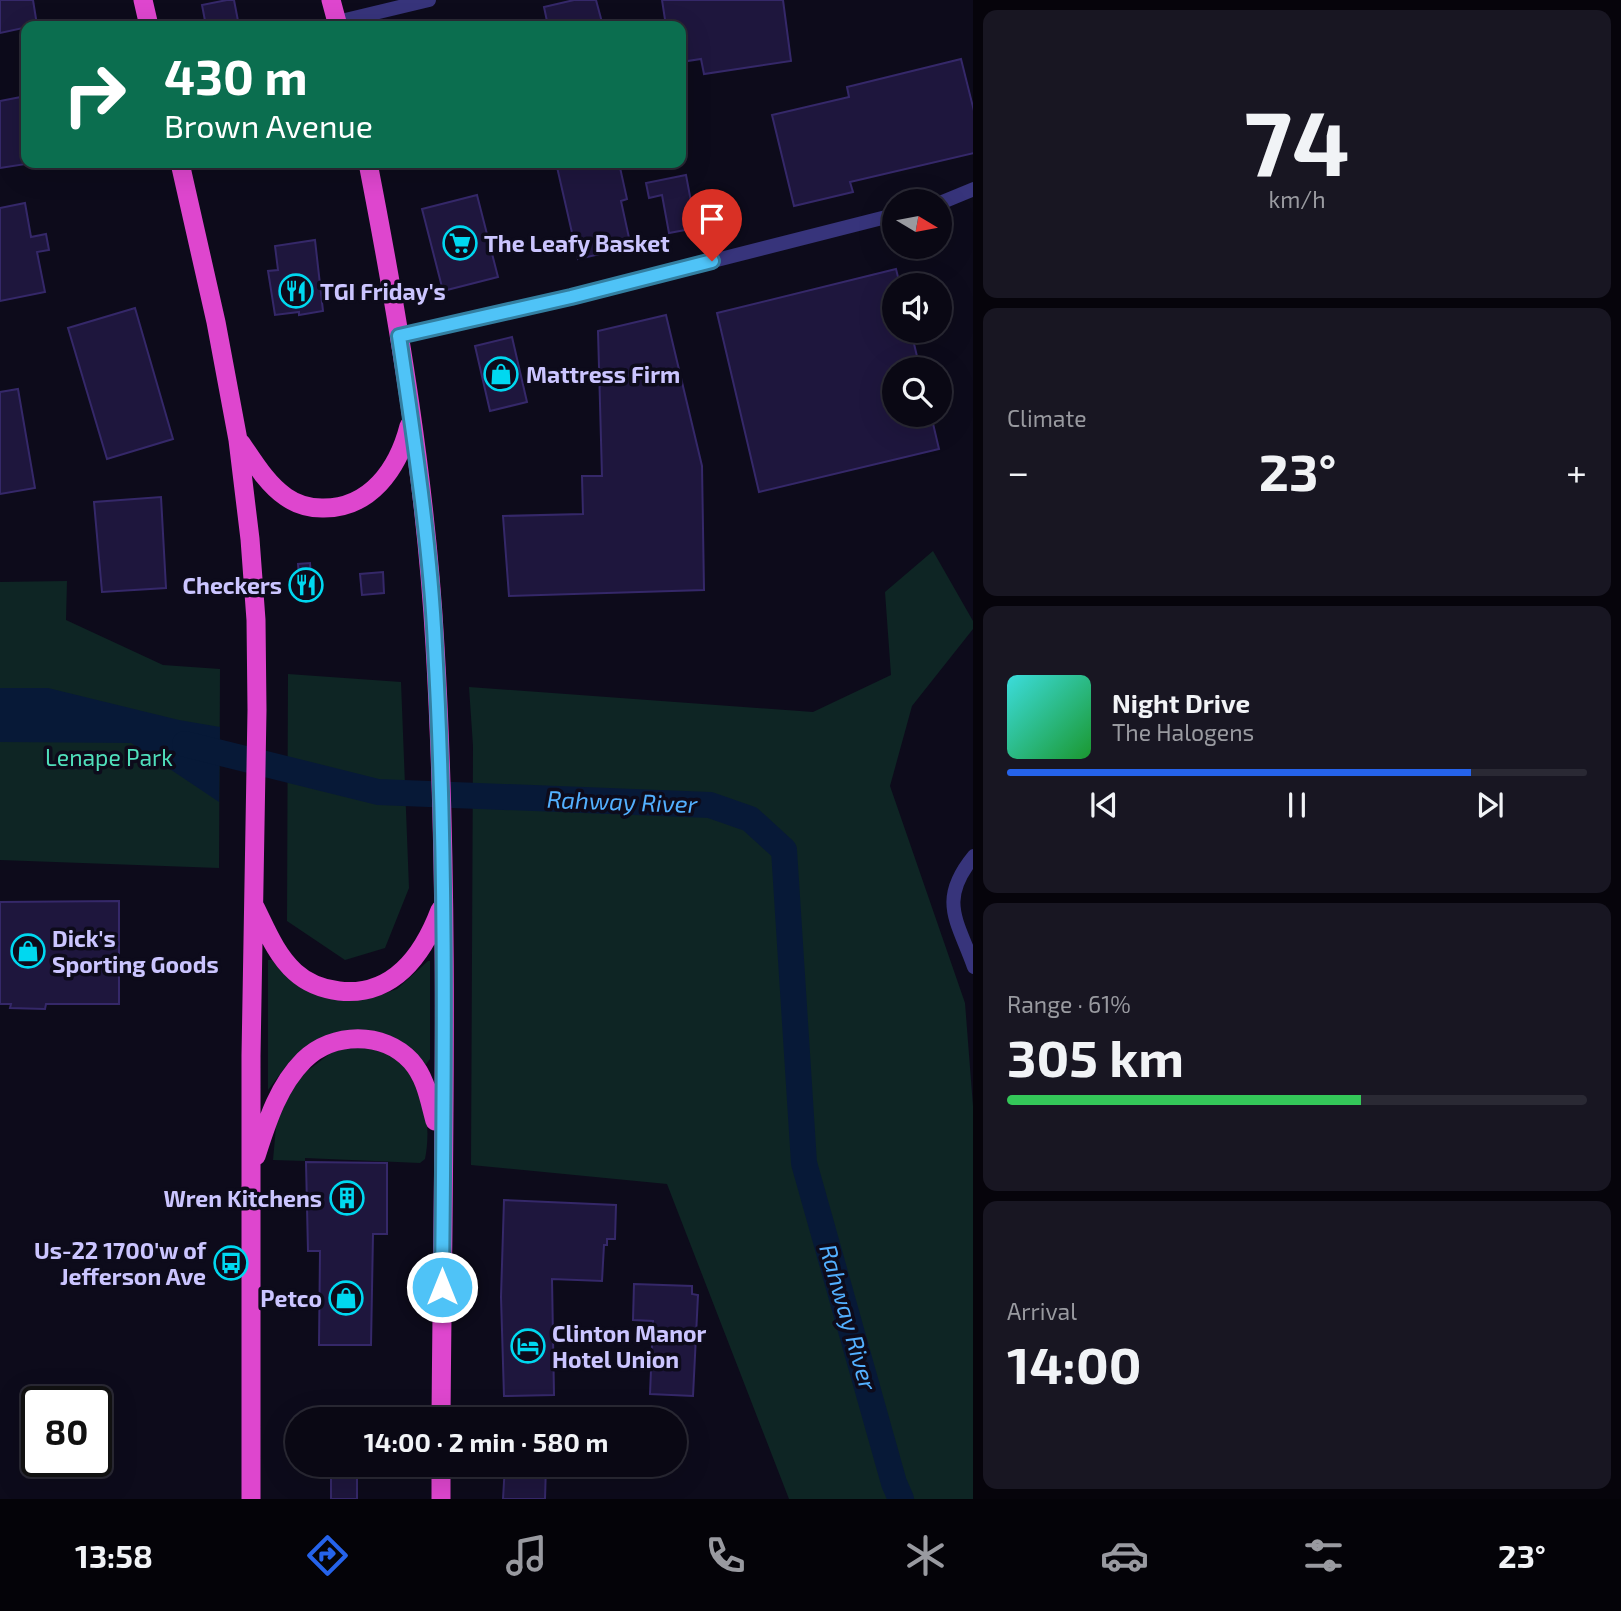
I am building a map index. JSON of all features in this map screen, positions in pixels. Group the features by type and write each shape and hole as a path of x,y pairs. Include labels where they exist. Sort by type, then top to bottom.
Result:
{"highway":[{"path":"143,0 148,21"},
{"path":"331,0 336,21"},
{"path":"181,168 216,321 238,440 254,591 256,746 251,1169 251,1499"},
{"path":"369,168 411,419 432,607 445,898 441,1407"},
{"path":"238,440 266,479 288,499 316,508 335,508 365,497 381,483 396,461 411,419"},
{"path":"253,903 280,956 294,971 319,986 354,991 382,986 405,969 428,938 445,898"},
{"path":"251,1169 272,1110 296,1070 312,1053 347,1039 379,1041 396,1049 411,1061 430,1097 443,1152"},
{"path":"441,1477 441,1499"}],"street":[{"path":"348,21 429,0"},
{"path":"952,198 973,189"},
{"path":"399,336 571,297 882,218"},
{"path":"969,862 956,887 953,909 955,923 973,965"}],"green space":[{"path":"933,551 973,621 973,629 912,706 890,786 965,1003 973,1106 973,1499 789,1499 667,1184 471,1165 473,746 469,687 813,712 891,675 885,592"},
{"name":"Lenape Park","path":"67,581 66,620 163,665 220,669 219,868 0,860 0,582"},
{"path":"288,674 401,682 409,888 385,948 345,960 287,921"},
{"path":"268,960 272,960 288,978 375,997 397,989 430,961 430,1059 424,1067 402,1042 306,1048 290,1061 268,1090"},
{"path":"366,1047 392,1056 403,1065 419,1088 426,1117 425,1159 420,1163 305,1158 305,1161 273,1160 277,1116 299,1077 331,1053"}],"water":[{"path":"0,688 48,688 179,720 220,727 219,802 131,743 0,742"}],"building":[{"path":"0,0 33,0 36,21 21,21 21,28 0,33"},
{"path":"234,0 238,21 205,21 202,5"},
{"path":"574,0 596,0 602,21 547,21 544,7"},
{"path":"662,0 783,0 791,61 704,74 701,59 686,61 686,21 665,21"},
{"path":"961,59 973,107 973,153 850,182 853,192 794,206 772,115 849,97 847,87"},
{"path":"21,97 21,165 0,168 0,101"},
{"path":"557,168 620,168 627,199 621,201 631,247 578,259"},
{"path":"686,175 696,228 669,233 662,195 649,198 646,183"},
{"name":"The Leafy Basket","path":"477,195 498,277 443,291 422,209"},
{"path":"25,203 31,237 46,234 49,250 37,252 45,292 0,301 0,208"},
{"name":"TGI Friday's","path":"315,240 323,311 275,315 268,271 278,270 275,246"},
{"path":"896,269 897,273 882,273 882,343 914,343 917,357 882,357 882,427 934,427 939,449 759,492 717,313"},
{"path":"135,308 173,439 107,459 68,328"},
{"path":"666,315 702,466 704,590 509,596 503,516 583,514 582,476 602,476 598,331"},
{"name":"Mattress Firm","path":"512,337 527,402 490,411 475,346"},
{"path":"18,389 35,488 0,494 0,392"},
{"path":"161,497 166,588 102,592 94,502"},
{"name":"Checkers","path":"310,563 313,599 301,599 298,564"},
{"path":"383,572 384,593 362,595 360,574"},
{"path":"119,901 119,1004 46,1004 45,1009 10,1008 11,1004 0,1004 0,902"},
{"path":"306,1162 387,1163 387,1234 373,1234 371,1345 319,1345 320,1251 308,1251"},
{"path":"504,1200 616,1205 615,1239 607,1239 607,1245 604,1245 602,1281 552,1279 554,1395 504,1396 501,1297"},
{"path":"634,1284 692,1286 692,1294 698,1295 693,1396 650,1394 653,1321 633,1320"},
{"path":"331,1477 357,1477 357,1499 331,1499"},
{"path":"504,1477 546,1477 545,1499 503,1499"}],"waterway":[{"name":"Rahway River","path":"185,744 378,792 710,805 750,819 784,850 804,1163 894,1483 901,1499"}],"place":[{"name":"The Leafy Basket","path":"460,243"},
{"name":"TGI Friday's","path":"296,291"},
{"name":"Mattress Firm","path":"501,374"},
{"name":"Checkers","path":"306,585"},
{"name":"Dick's Sporting Goods","path":"28,951"},
{"name":"Wren Kitchens","path":"347,1198"},
{"name":"Us-22 1700'w of Jefferson Ave","path":"231,1263"},
{"name":"Petco","path":"346,1298"},
{"name":"Clinton Manor Hotel Union","path":"528,1346"}],"route":[{"path":"442,1287 444,830 432,607 411,412 399,336 571,297 712,261"}]}
